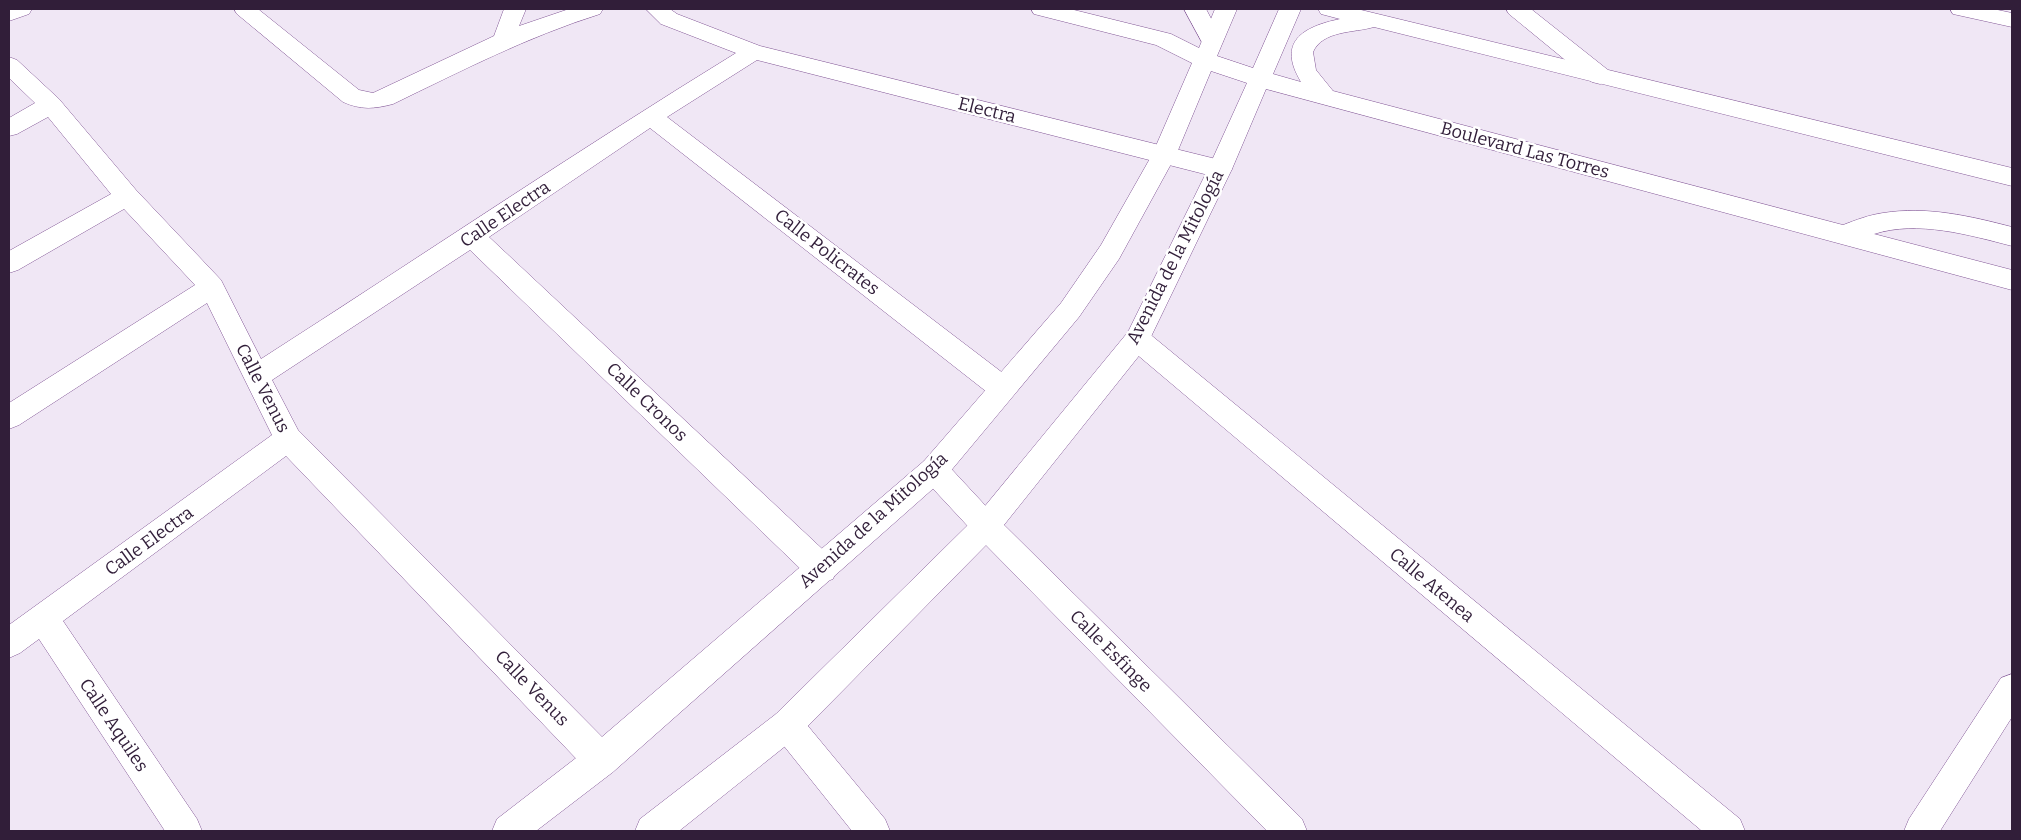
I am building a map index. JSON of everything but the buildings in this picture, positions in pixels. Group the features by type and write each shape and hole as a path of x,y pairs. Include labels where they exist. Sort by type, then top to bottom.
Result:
{"street":[{"path":"9,14 21,9"},
{"path":"245,9 351,96 360,100 373,101 385,98 502,41 550,22 592,9"},
{"path":"502,41 515,9"},
{"name":"Electra","path":"658,9 670,19 754,52 1220,169"},
{"name":"Boulevard Las Torres","path":"1042,9 1208,50 1260,79 1327,98 2012,280"},
{"path":"1195,9 1208,50"},
{"name":"Avenida de la Mitología","path":"510,831 601,760 934,470 1070,310 1110,252 1164,154 1226,9"},
{"name":"Avenida de la Mitología","path":"652,831 787,725 986,526 1137,339 1220,169 1290,9"},
{"path":"1329,9 2012,177"},
{"path":"1517,9 1600,76"},
{"path":"1961,9 2012,20"},
{"path":"1327,98 1308,77 1302,65 1302,54 1305,44 1315,35 1330,29 1375,20"},
{"name":"Calle Electra","path":"257,376 472,236 651,116 754,52"},
{"name":"Calle Venus","path":"9,65 51,106 127,196 212,287 288,439 601,760"},
{"path":"9,128 51,106"},
{"name":"Calle Policrates","path":"651,116 1002,388"},
{"path":"9,263 127,196"},
{"path":"1843,235 1882,222 1918,219 1962,224 2012,236"},
{"name":"Calle Cronos","path":"472,236 822,569"},
{"path":"9,417 212,287"},
{"name":"Calle Atenea","path":"1137,339 1728,831"},
{"name":"Calle Electra","path":"9,643 288,439"},
{"name":"Calle Esfinge","path":"934,470 986,526 1290,831"},
{"name":"Calle Aquiles","path":"43,618 185,831"},
{"path":"1922,831 2012,689"},
{"path":"787,725 874,831"}]}
